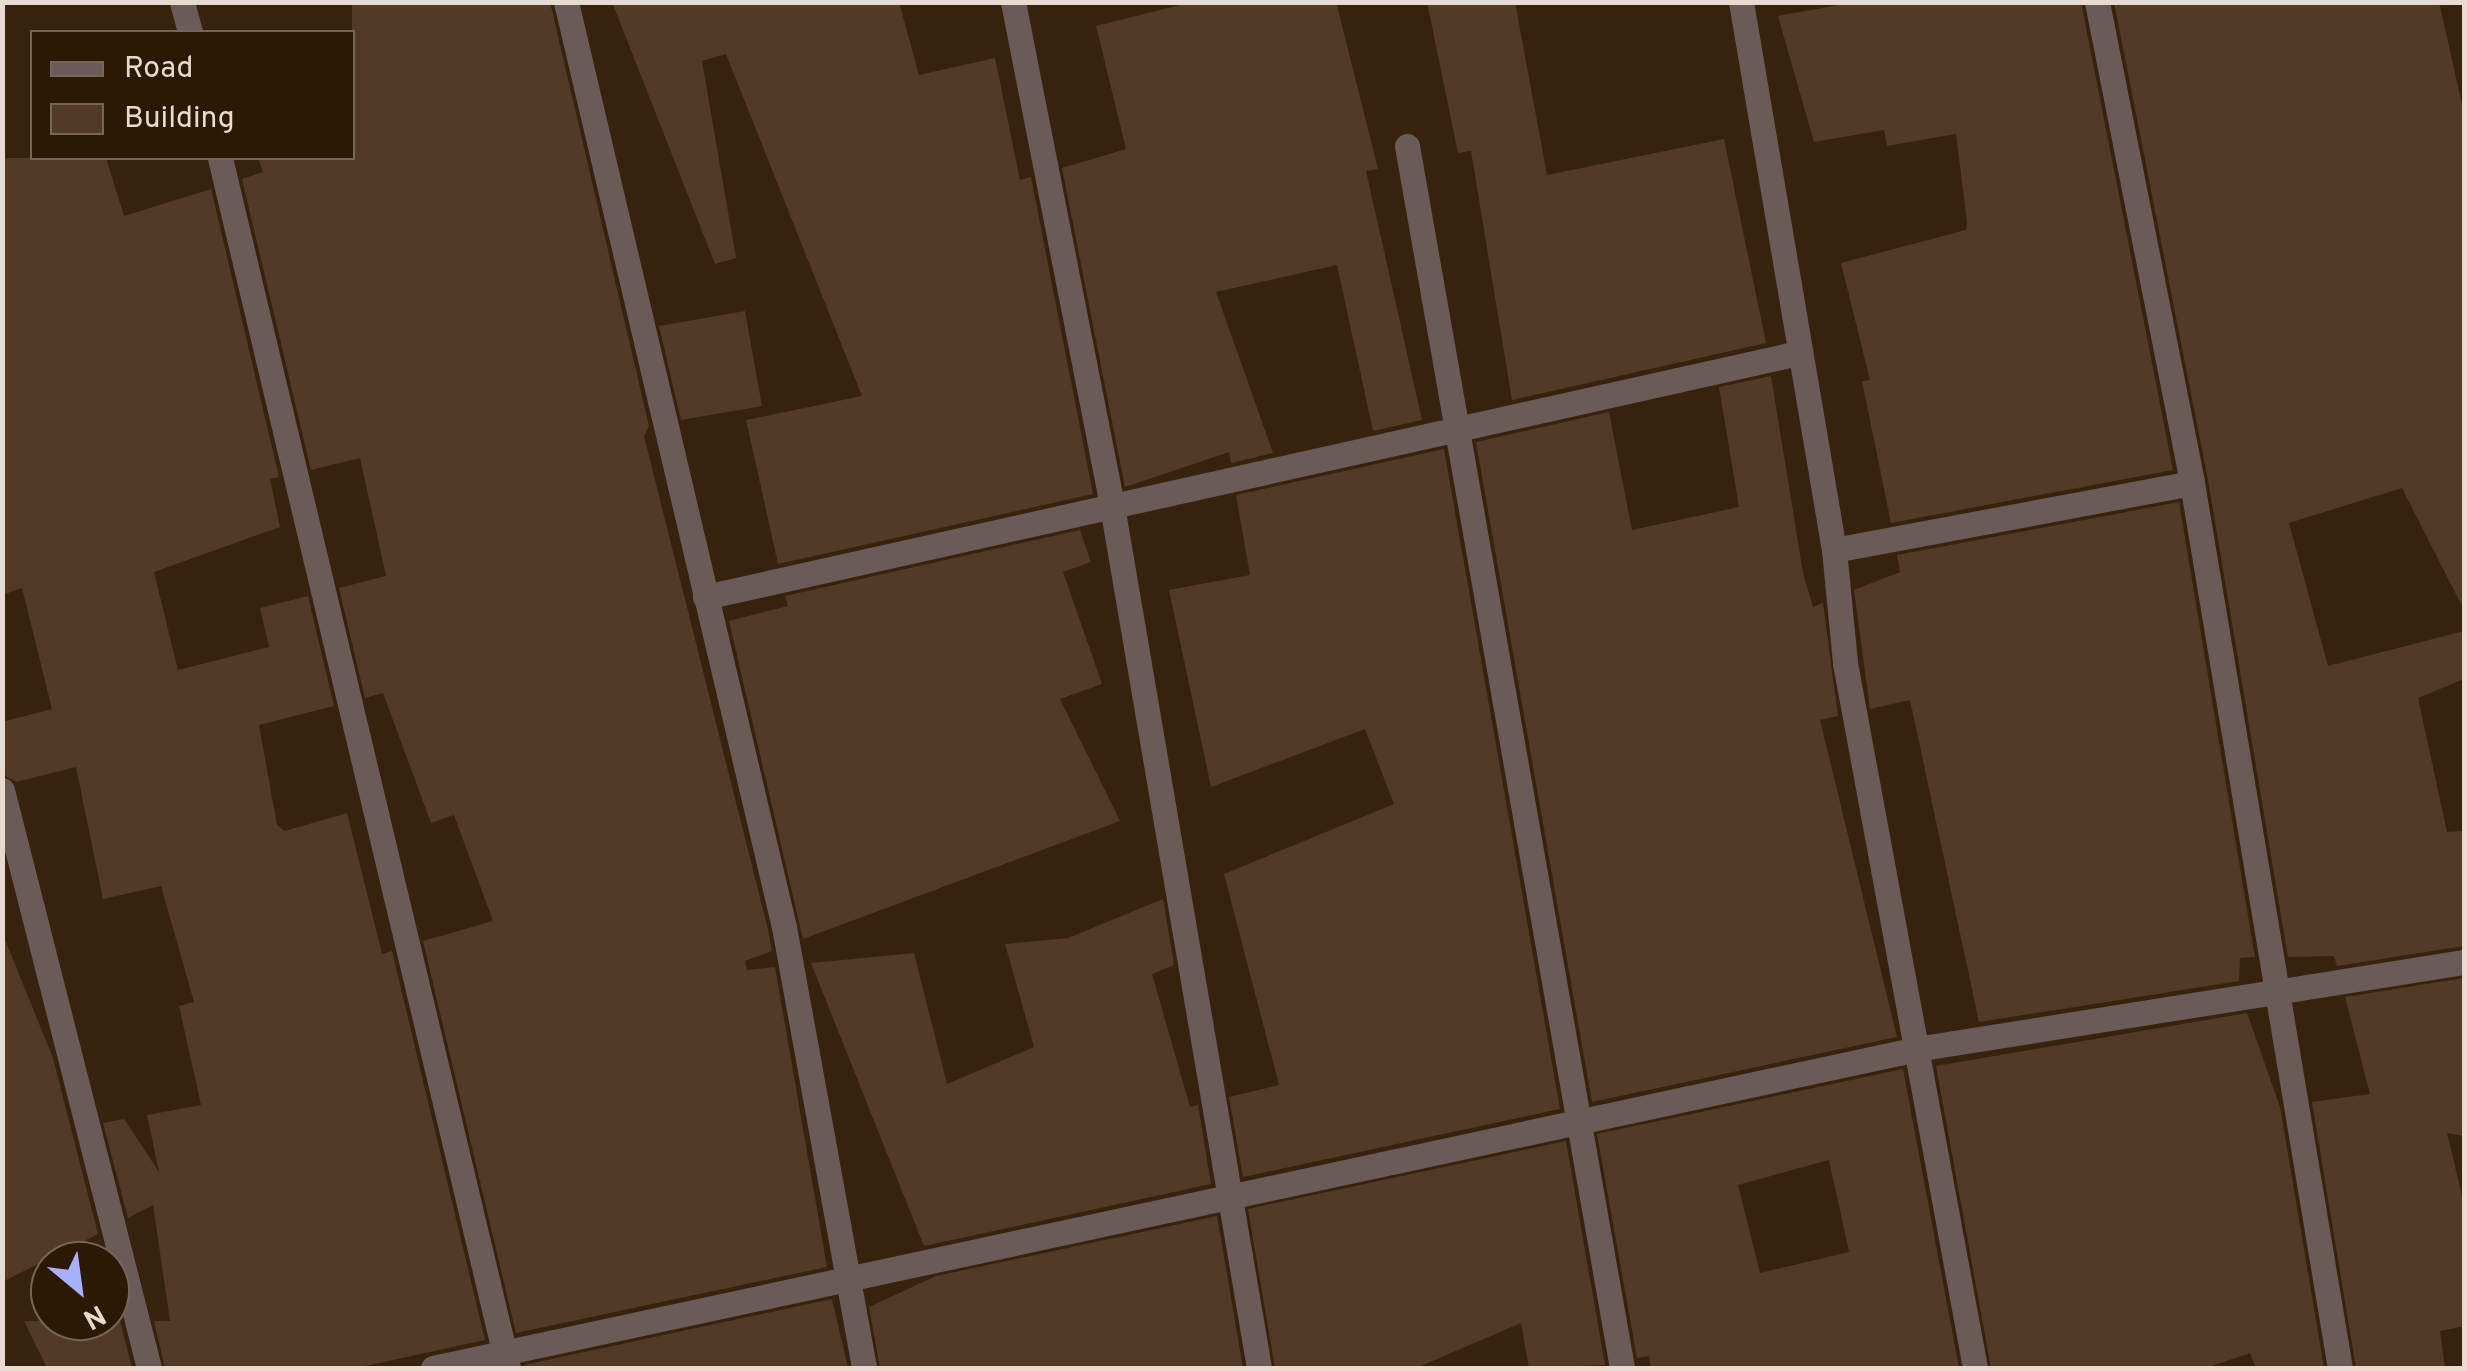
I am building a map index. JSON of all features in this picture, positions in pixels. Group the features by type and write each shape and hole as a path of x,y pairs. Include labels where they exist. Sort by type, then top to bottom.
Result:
{"street":[{"path":"182,2 189,30"},
{"path":"566,2 784,928 864,1368"},
{"path":"1014,2 1112,500 1259,1368"},
{"path":"1741,2 1834,550 1845,663 1922,1048 1975,1368"},
{"path":"2097,2 2192,483 2273,992 2340,1368"},
{"path":"1407,146 1622,1368"},
{"path":"220,160 506,1359"},
{"path":"704,596 1453,423 1798,353"},
{"path":"1834,550 2192,483"},
{"path":"2,790 149,1368"},
{"path":"433,1368 506,1359 847,1286 1227,1194 1922,1048 2464,962"}],"building":[{"path":"352,2 550,2 649,426 644,436 768,930 772,951 745,961 747,970 775,967 827,1267 516,1333 423,941 493,921 454,815 431,823 383,693 365,698 339,588 386,576 360,458 311,470 242,179 263,172 259,160 355,160"},
{"path":"612,2 899,2 919,75 995,58 1020,180 1031,177 1093,494 778,564 746,420 862,396 726,54 702,61 736,258 715,264"},
{"path":"1192,2 1336,2 1378,169 1366,171 1422,420 1373,431 1337,265 1216,292 1273,453 1231,463 1229,452 1125,487 1062,168 1126,149 1096,26"},
{"path":"1427,2 1515,2 1547,175 1724,139 1766,343 1512,400 1471,151 1458,153"},
{"path":"1855,2 2081,2 2173,470 1891,523 1862,381 1870,380 1841,263 1966,230 1967,222 1956,134 1887,146 1884,130 1814,142 1778,16"},
{"path":"2114,2 2439,2 2464,113 2464,610 2402,488 2289,523 2328,666 2464,631 2464,679 2418,698 2447,832 2464,831 2464,946 2337,966 2334,956 2288,957 2208,480"},
{"path":"2,158 107,160 124,216 211,189 279,477 270,479 280,527 154,572 178,670 269,647 260,608 308,596 334,706 259,725 277,825 285,831 347,813 382,954 392,951 485,1340 356,1368 165,1368 154,1321 170,1321 153,1205 128,1218 103,1123 124,1119 159,1172 147,1115 201,1105 179,1006 194,1002 161,886 103,899 76,767 16,782 2,774 2,722 52,709 22,588 2,595"},
{"path":"745,311 762,406 681,420 659,326"},
{"path":"1771,376 1803,573 1813,607 1823,603 1838,716 1820,720 1897,1037 1592,1102 1476,442 1609,412 1632,530 1739,507 1719,387"},
{"path":"1444,449 1560,1109 1243,1177 1229,1097 1279,1085 1224,874 1394,804 1365,729 1211,787 1169,590 1250,575 1236,495"},
{"path":"2179,502 2255,957 2240,958 2239,981 1979,1022 1910,700 1870,709 1854,590 1900,572 1897,555"},
{"path":"1080,530 1091,562 1063,572 1102,684 1060,699 1120,821 803,939 729,621 788,606 785,596"},
{"path":"1163,899 1174,965 1152,974 1190,1107 1198,1105 1211,1184 924,1246 811,963 914,953 947,1084 1034,1047 1005,944 1068,938"},
{"path":"4,937 53,1058 98,1234 84,1241 30,1241 30,1268 2,1282"},
{"path":"2464,978 2464,1136 2447,1133 2464,1204 2464,1326 2440,1331 2445,1368 2356,1368 2312,1102 2370,1094 2345,997"},
{"path":"2247,1013 2280,1107 2324,1368 2256,1368 2250,1353 2206,1368 1991,1368 1936,1066"},
{"path":"1903,1069 1959,1368 1651,1368 1649,1356 1637,1358 1597,1134","holes":["1829,1160 1849,1252 1760,1273 1738,1185"]},
{"path":"1566,1141 1605,1365 1529,1368 1521,1323 1416,1368 1275,1368 1248,1209"},
{"path":"1217,1216 1243,1368 880,1368 869,1307 936,1276"},
{"path":"832,1299 848,1368 524,1368 524,1365"},
{"path":"34,1341 125,1341 132,1368 47,1368"}]}
